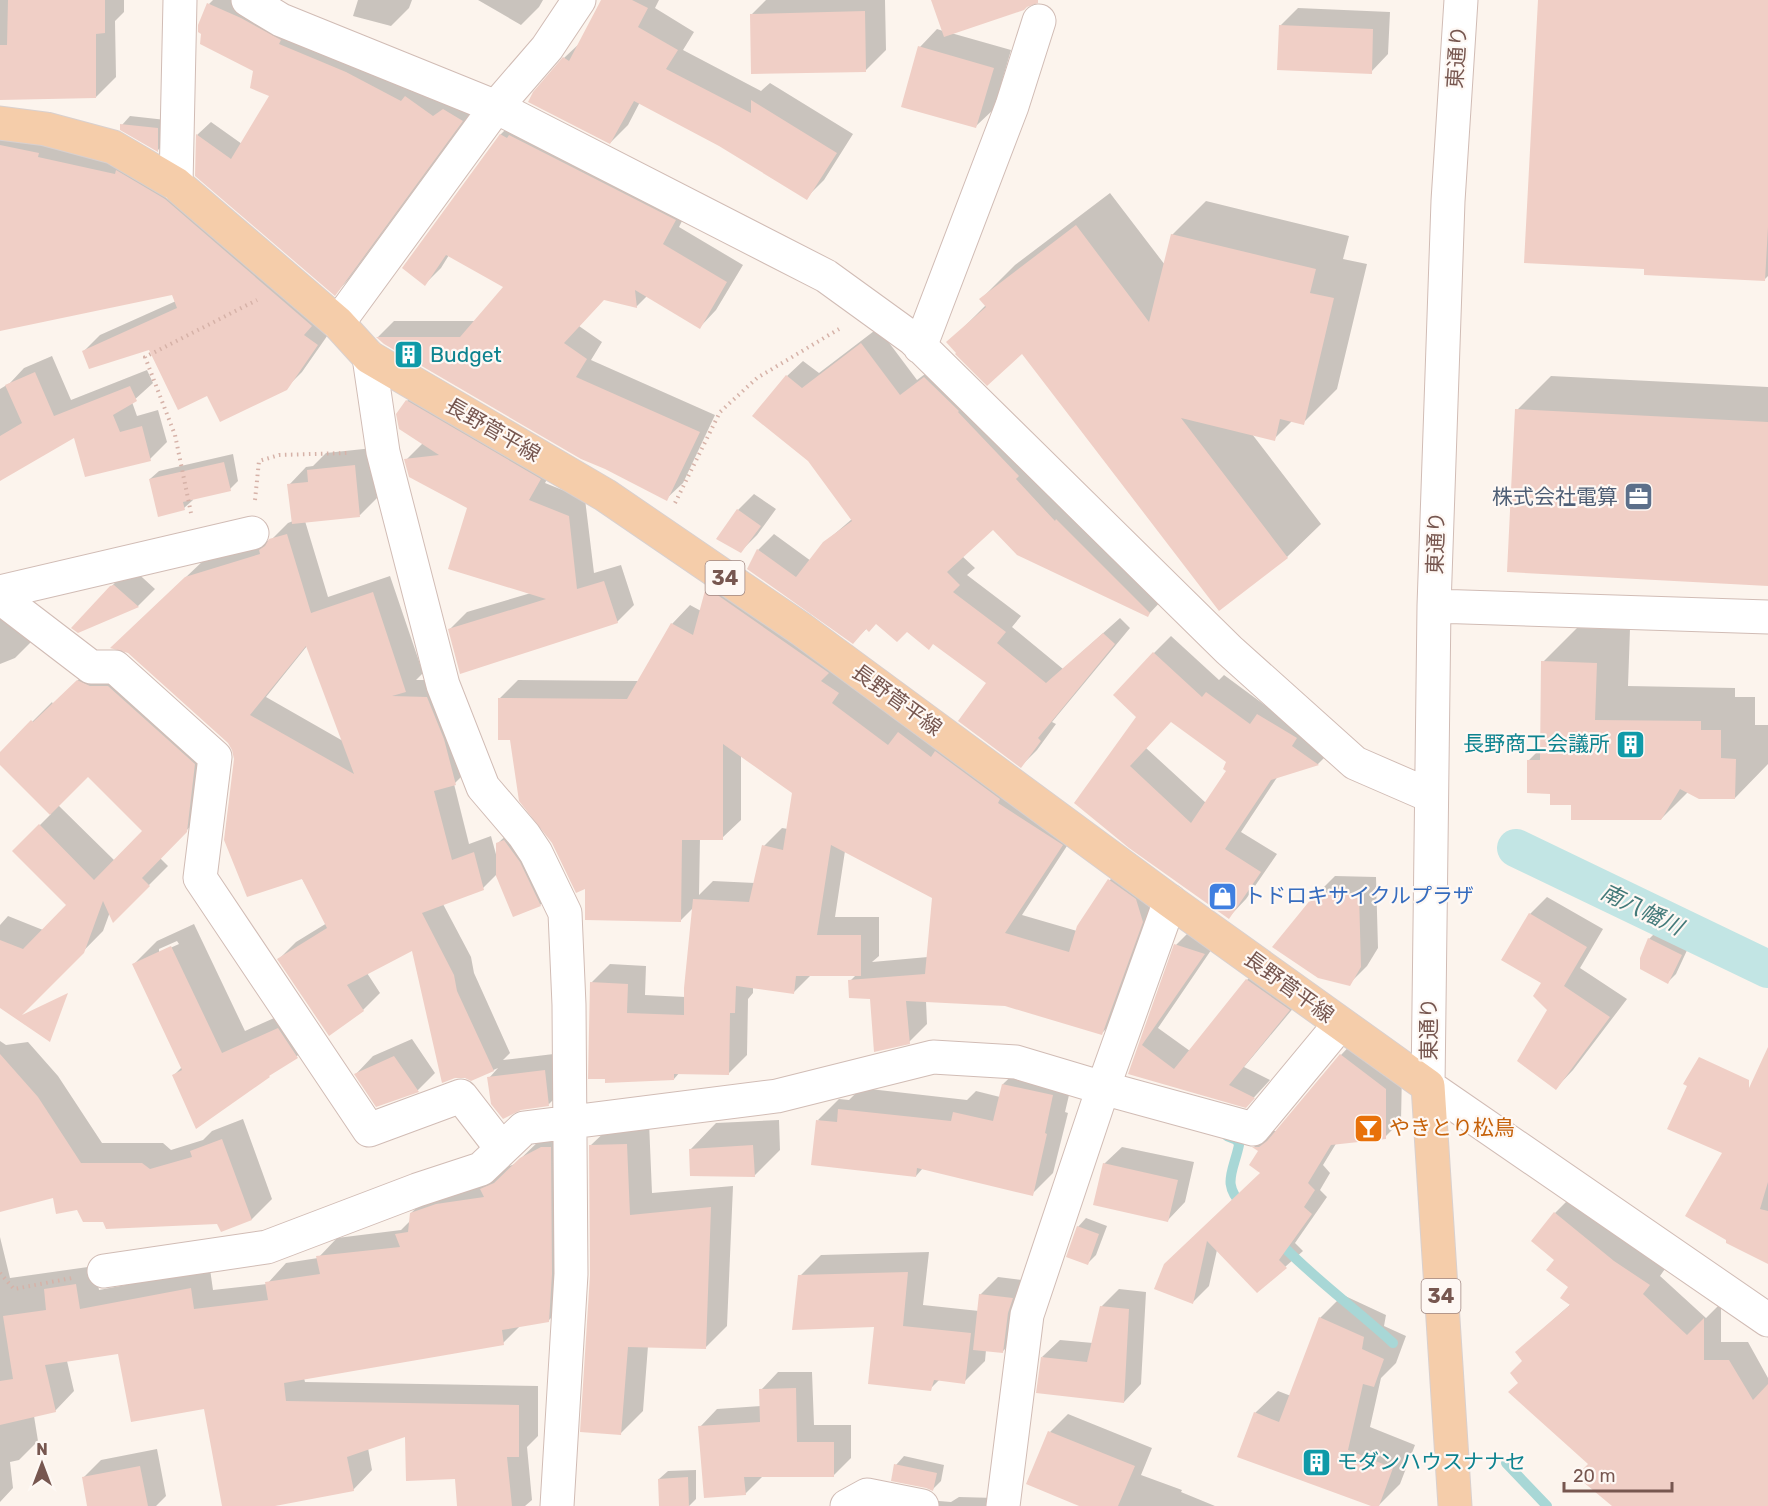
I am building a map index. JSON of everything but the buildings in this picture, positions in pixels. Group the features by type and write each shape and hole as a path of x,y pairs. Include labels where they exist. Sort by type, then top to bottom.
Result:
{"main road":[{"name":"長野菅平線","path":"0,123 46,129 113,147 176,184 338,323 369,357 606,495 801,629 1170,901 1428,1086"},
{"name":"34","path":"1428,1086 1455,1506"}],"street":[{"path":"176,184 180,0"},
{"path":"248,0 281,20 496,107 826,276 920,347 1229,650 1355,762 1431,795"},
{"path":"338,323 496,107 548,48 579,0"},
{"name":"東通り","path":"1428,1086 1434,606 1448,201 1461,0"},
{"path":"920,347 1012,106 1039,21"},
{"path":"369,357 383,452 442,685 483,786 536,853 565,913 569,1005 571,1274 557,1506"},
{"path":"252,533 2,592 10,605 91,667 115,667 215,757 200,878 369,1130 461,1096 502,1149"},
{"path":"1434,606 1768,617"},
{"path":"1003,1506 1027,1315 1103,1088 1170,901"},
{"path":"104,1271 267,1247 417,1190 481,1169 524,1128 777,1096 933,1057 1016,1062 1253,1129 1340,1024"},
{"path":"1428,1086 1768,1320"},
{"path":"847,1506 867,1495 922,1506"}],"path":[{"path":"197,546 175,435 145,357 291,282"},
{"path":"662,534 720,412 757,378 873,311"},
{"path":"252,533 259,461 279,455 383,452"},
{"path":"0,1273 15,1289 104,1271"}],"waterway":[{"name":"南八幡川","path":"1516,848 1768,969"},
{"path":"1227,1136 1237,1140 1239,1145 1231,1185 1237,1199 1244,1207"},
{"path":"1278,1241 1305,1268 1393,1343"},
{"path":"1506,1463 1547,1506"}],"place":[{"name":"Budget","path":"409,355"},
{"name":"株式会社電算","path":"1639,497"},
{"name":"長野商工会議所","path":"1631,744"},
{"name":"トドロキサイクルプラザ","path":"1223,896"},
{"name":"やきとり松鳥","path":"1368,1128"},
{"name":"モダンハウスナナセ","path":"1316,1462"}]}
